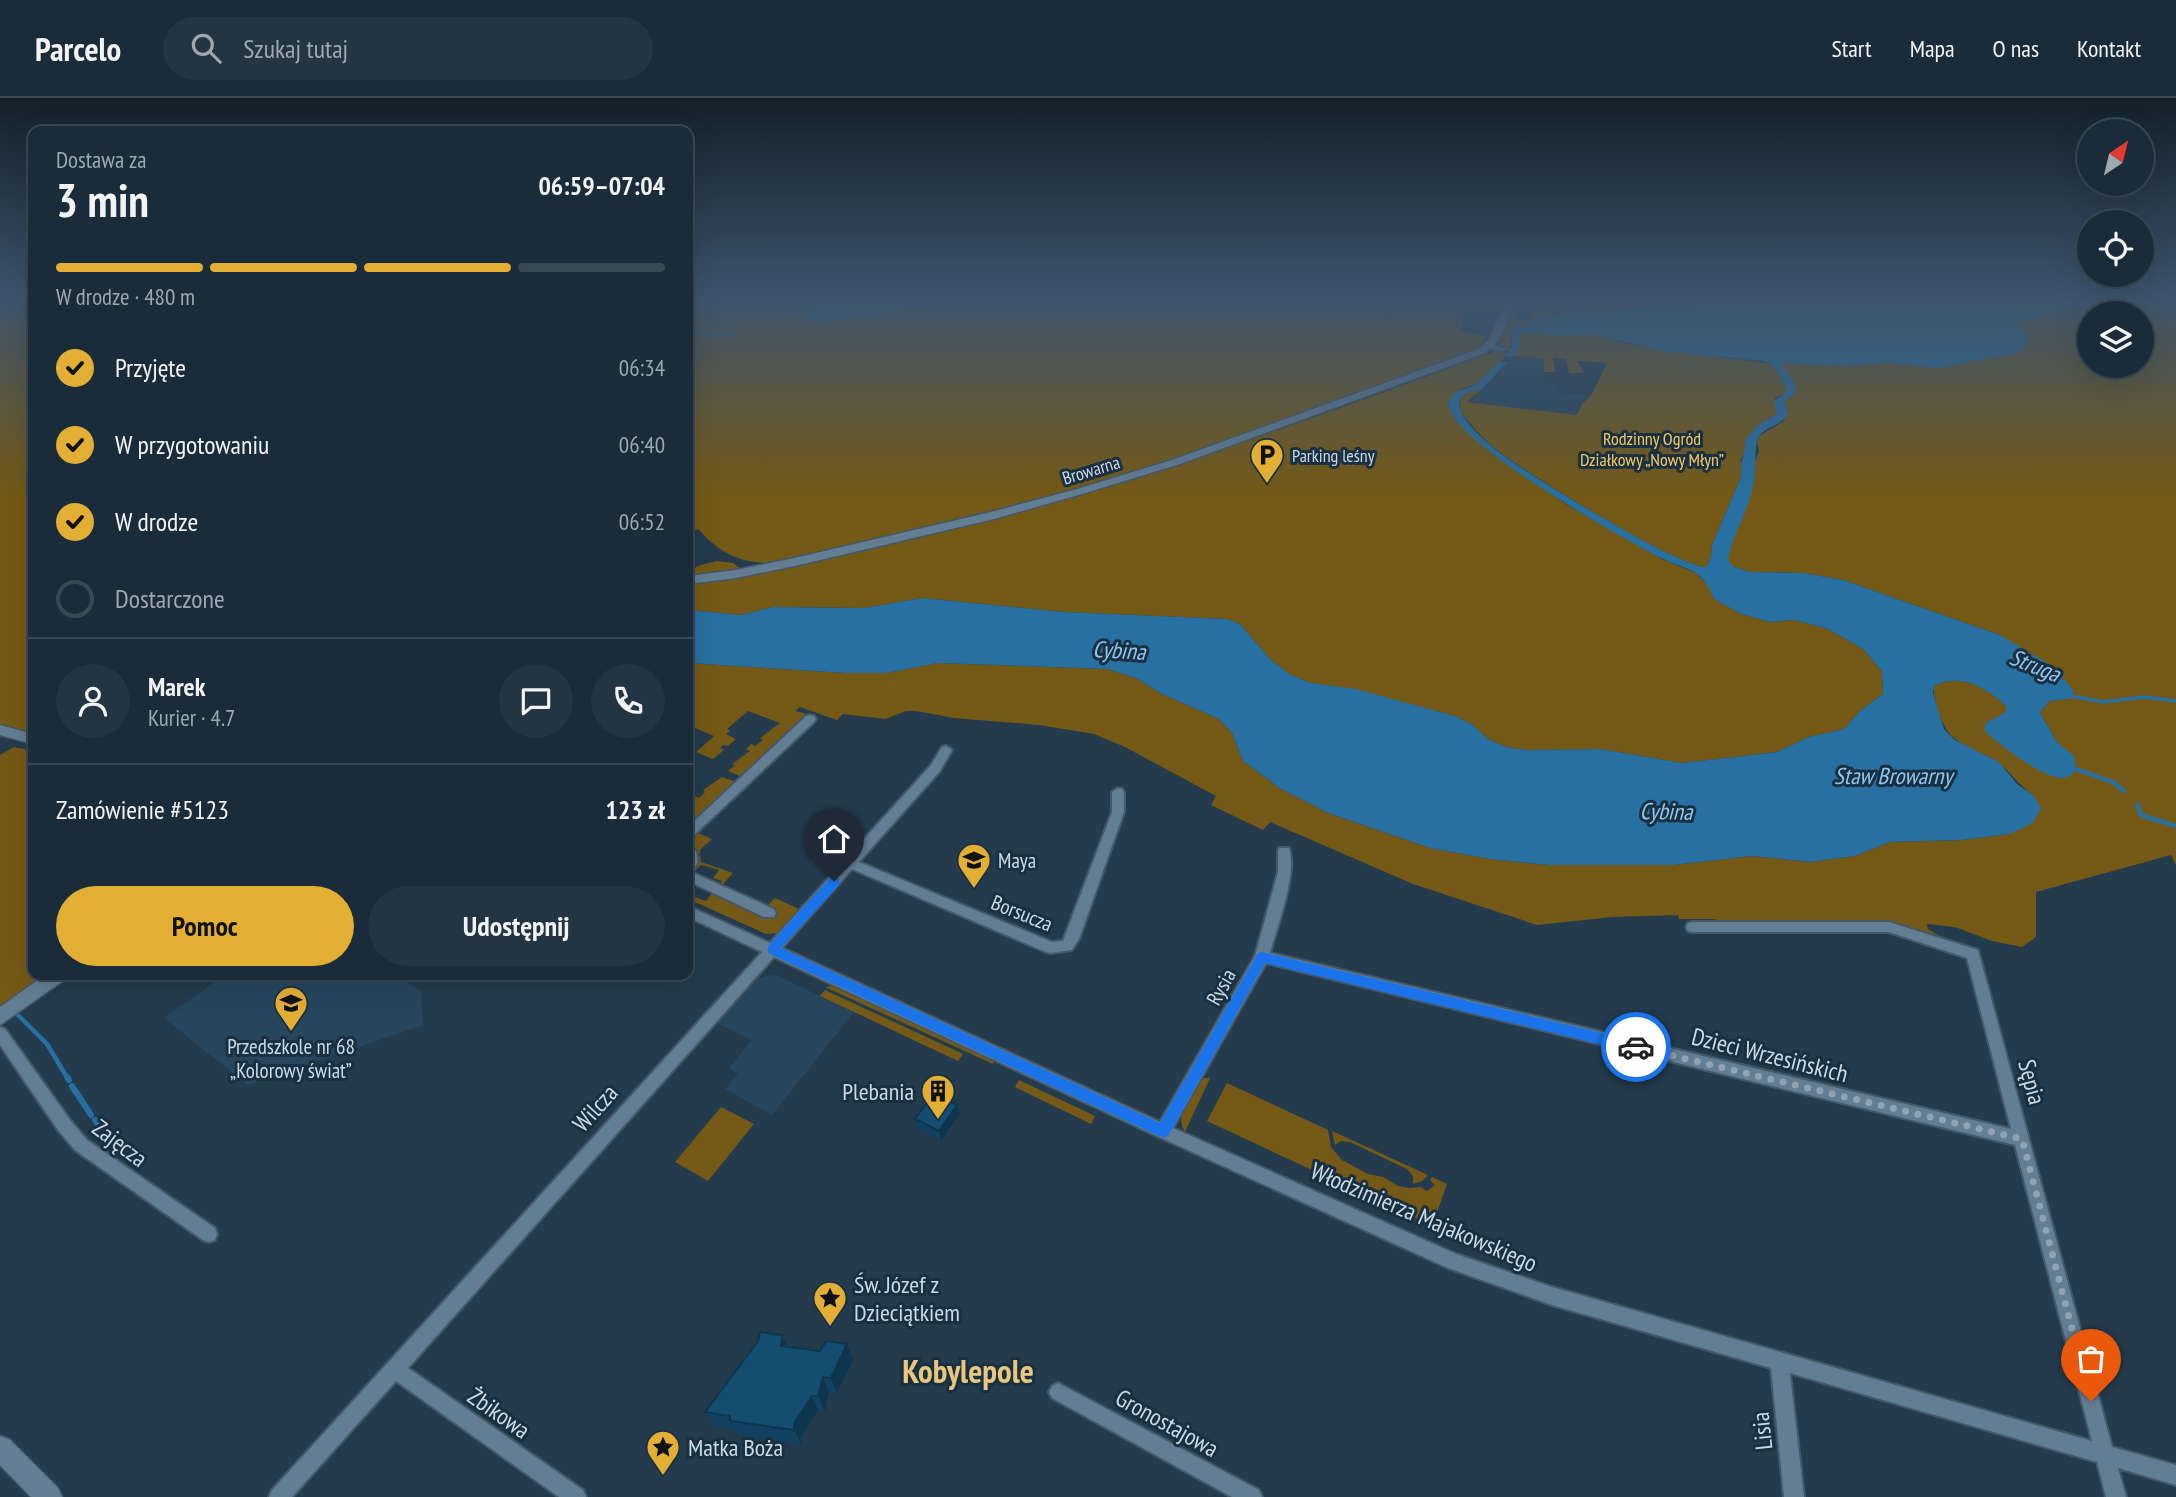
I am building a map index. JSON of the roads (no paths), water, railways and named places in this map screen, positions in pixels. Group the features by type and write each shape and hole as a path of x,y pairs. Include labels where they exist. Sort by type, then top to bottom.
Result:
{"street":[{"name":"Browarna","path":"693,579 765,569 995,515 1079,492 1222,445 1443,366"},
{"path":"693,829 810,719"},
{"path":"0,730 28,738"},
{"name":"Wilcza","path":"279,1497 936,768 946,750"},
{"name":"Borsucza","path":"850,863 1051,948 1067,946 1072,939 1118,812 1118,792"},
{"name":"Rysia","path":"1163,1131 1262,957 1285,872 1284,851"},
{"path":"693,878 769,912"},
{"name":"Włodzimierza Majakowskiego","path":"693,913 1163,1131 1454,1262 1552,1296 2176,1475"},
{"name":"Sępia","path":"1693,927 1889,927 1973,954 2116,1497"},
{"name":"Dzieci Wrzesińskich","path":"1262,957 2022,1139"},
{"path":"0,1017 51,980"},
{"name":"Zajęcza","path":"0,1033 81,1145 209,1234"},
{"name":"Lisia","path":"1779,1360 1794,1497"},
{"name":"Żbikowa","path":"394,1369 576,1497"},
{"name":"Gronostajowa","path":"1058,1392 1252,1497"},
{"path":"0,1448 49,1497"}],"water":[{"name":"Staw Browarny","path":"1494,366 1503,366 1483,388 1466,393 1460,399 1462,413 1477,433 1510,460 1634,536 1690,563 1706,567 1711,557 1712,545 1741,477 1745,440 1759,424 1777,414 1774,401 1787,389 1773,366 1783,366 1794,382 1796,392 1784,402 1788,414 1785,418 1758,438 1752,491 1728,560 1734,567 1751,572 1804,573 1843,580 2000,635 2054,667 2074,691 2070,699 2049,701 2040,713 2057,742 2074,756 2076,769 2068,777 2055,777 2033,767 1984,730 1986,723 2006,712 2006,706 1982,688 1963,681 1944,682 1934,686 1933,693 1944,729 1955,740 1999,762 2017,784 2033,795 2041,808 2033,823 2010,834 1961,840 1890,842 1855,856 1811,862 1752,856 1673,865 1548,865 1490,859 1430,848 1328,813 1281,789 1243,761 1232,733 1219,719 1160,693 1136,678 1107,669 938,663 886,673 845,673 693,663 693,610 741,615 773,607 864,608 922,598 1065,612 1227,619 1240,624 1270,659 1291,675 1311,683 1356,689 1455,716 1473,725 1488,739 1506,747 1527,750 1601,749 1682,763 1777,752 1809,737 1844,729 1860,711 1883,694 1882,671 1863,649 1828,629 1795,620 1770,622 1741,614 1714,599 1707,585 1696,573 1613,532 1504,462 1454,418 1449,402 1456,392 1478,383"}],"waterway":[{"name":"Struga","path":"2066,695 2104,702 2144,697 2176,701"},
{"path":"2076,769 2113,782 2124,791"},
{"path":"2137,804 2141,815 2176,826"},
{"path":"18,1015 47,1044 68,1079"},
{"path":"72,1086 91,1115"},
{"path":"95,1120 105,1135"}],"place":[{"name":"Parking leśny","path":"1267,485"},
{"name":"Maya","path":"974,890"},
{"name":"Przedszkole nr 68 „Kolorowy świat”","path":"291,1033"},
{"name":"Plebania","path":"938,1121"},
{"name":"Św. Józef z Dzieciątkiem","path":"830,1328"},
{"name":"Matka Boża","path":"663,1477"}],"district":[{"name":"Kobylepole","path":"968,1370"}],"park label":[{"name":"Rodzinny Ogród Działkowy „Nowy Młyn”","path":"1652,448"}],"water label":[{"name":"Cybina","path":"1119,650"},
{"name":"Cybina","path":"1666,811"}]}
